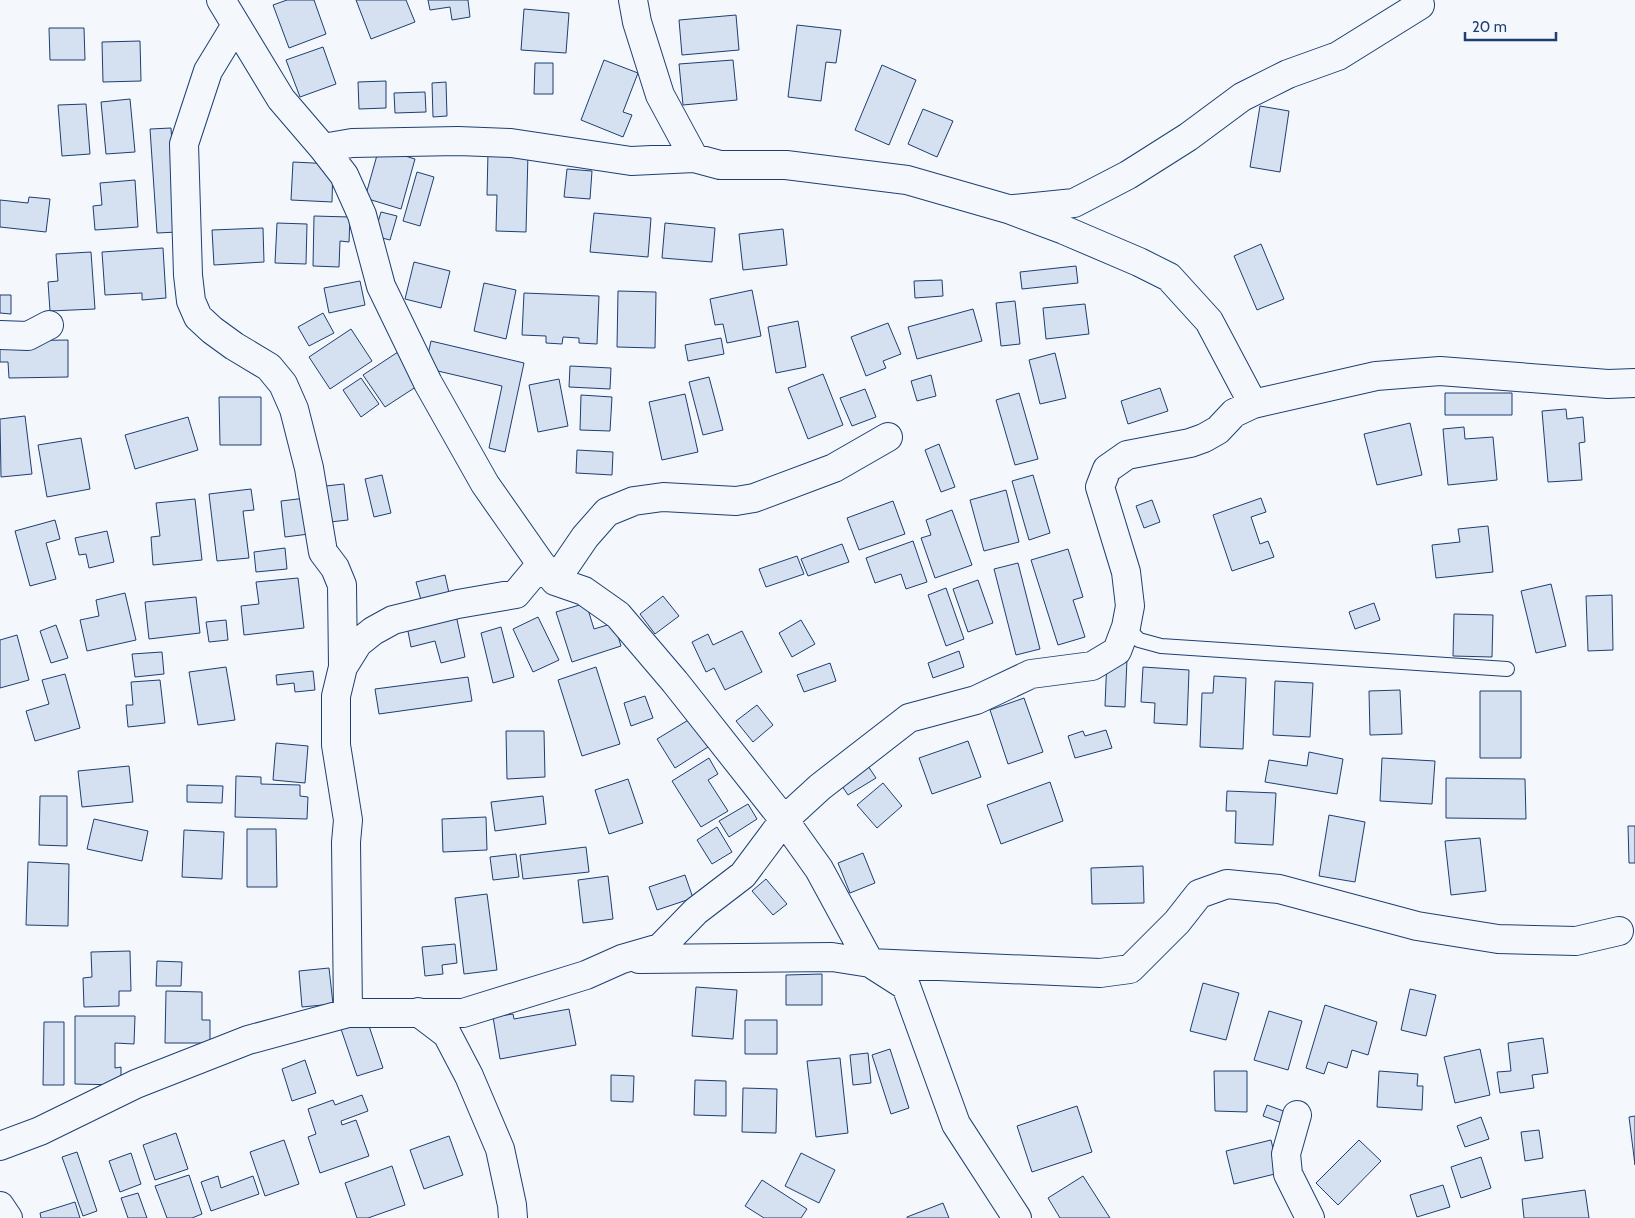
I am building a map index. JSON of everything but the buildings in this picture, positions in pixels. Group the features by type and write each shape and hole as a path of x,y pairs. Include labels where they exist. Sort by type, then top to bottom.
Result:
{"street":[{"path":"221,0 281,99 344,175 359,207 381,286 428,383 485,484 548,572 584,591 618,614 675,682 784,820 819,869 870,963 906,986 956,1124 1017,1218"},
{"path":"633,0 637,22 660,95 694,158"},
{"path":"1008,209 1074,203 1128,175 1188,136 1242,97 1288,74 1338,56 1420,5"},
{"path":"236,25 208,70 184,144 188,275 191,301 198,317 234,346 269,367 284,384 294,409 310,468 324,552 335,568 342,585 343,667 336,696 336,745 348,820 346,842 348,1014"},
{"path":"323,148 352,143 458,141 511,143 631,161 694,158 720,165 786,166 908,180 1008,209 1064,230 1169,277 1209,321 1254,404"},
{"path":"0,335 28,336 49,325"},
{"path":"0,1146 40,1132 136,1084 248,1040 348,1014 463,1013 586,975 622,959 660,948 696,911 743,875 784,820 820,787 909,718 976,700 1031,674 1092,666 1117,651 1126,627 1130,606 1126,572 1100,487 1107,469 1128,455 1190,443 1204,438 1218,430 1234,413 1254,404 1376,376 1440,371 1608,384 1635,383"},
{"path":"343,667 358,643 373,631 393,620 458,604 516,594 548,572 585,538 608,512 634,501 662,497 736,501 754,498 834,468 888,437"},
{"path":"622,959 832,957 870,963 1100,973 1130,969 1177,922 1199,894 1227,884 1279,889 1417,926 1498,939 1576,941 1619,931"},
{"path":"418,1012 447,1034 470,1076 500,1149 513,1218"},
{"path":"1296,1115 1286,1154 1288,1174 1310,1218"},
{"path":"0,1206 8,1218"}],"lane":[{"path":"1126,627 1139,640 1161,646 1506,669"}]}
